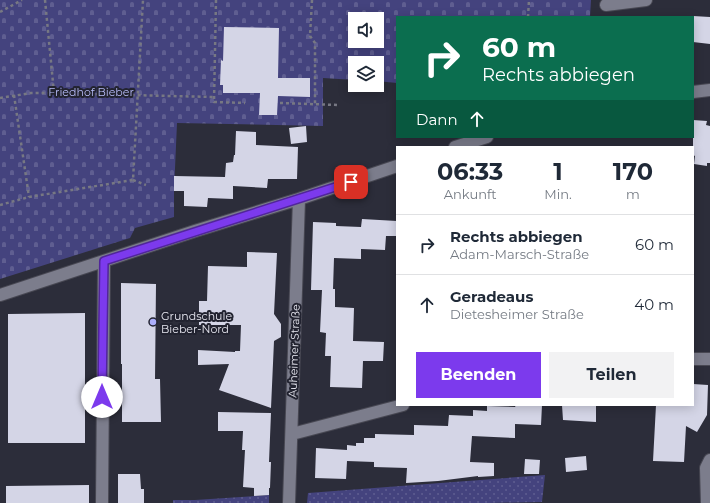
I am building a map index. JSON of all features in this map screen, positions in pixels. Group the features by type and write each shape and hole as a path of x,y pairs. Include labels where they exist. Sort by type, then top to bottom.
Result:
{"street":[{"path":"606,16 606,2 646,0"},
{"path":"694,92 710,90"},
{"path":"458,146 485,138"},
{"path":"0,295 396,166"},
{"name":"Auheimer Straße","path":"289,503 299,199"},
{"path":"102,503 104,261"},
{"path":"694,359 710,359"},
{"path":"292,434 399,406"},
{"path":"707,503 706,468 710,460"}],"path":[{"path":"0,12 22,0"},
{"path":"45,0 54,93"},
{"path":"133,180 143,0"},
{"path":"216,0 214,102 245,103"},
{"path":"312,0 310,36 315,43 315,104"},
{"path":"528,16 529,0"},
{"path":"0,98 31,93 214,97"},
{"path":"14,95 29,197"},
{"path":"280,103 338,105"},
{"path":"0,205 29,197 133,180 146,186"}],"green space":[{"name":"Friedhof Bieber","path":"0,0 591,0 590,16 396,16 396,83 384,82 384,56 348,56 348,80 323,78 323,126 177,123 174,217 135,228 130,238 0,279"},
{"path":"545,475 542,502 307,503 308,493"},
{"path":"269,495 269,503 173,503 173,500"}],"building":[{"path":"694,16 710,17 710,44 694,42"},
{"path":"224,27 279,28 278,78 310,78 310,97 278,96 277,115 259,115 260,93 223,93 223,85 220,85 221,60 223,61"},
{"path":"694,120 707,121 706,125 710,126 710,163 707,163 707,166 694,164 695,156 693,146"},
{"path":"306,126 307,142 291,144 289,128"},
{"path":"236,131 256,132 256,145 298,147 297,179 268,179 267,188 233,186 233,199 208,198 207,207 184,206 184,191 174,191 174,176 225,177 226,163 233,162 235,155"},
{"path":"362,219 396,221 396,236 386,236 385,250 361,249 361,259 334,258 333,289 335,289 335,307 354,308 353,341 384,342 383,361 363,361 362,388 330,387 331,356 325,356 326,333 320,332 322,290 311,290 313,222 336,223 336,226 361,227"},
{"path":"247,252 277,253 274,314 281,324 281,337 274,341 271,408 219,390 229,364 198,365 198,350 240,351 241,325 199,325 199,301 207,301 208,266 247,267"},
{"path":"121,283 156,284 155,379 160,379 161,422 122,422"},
{"path":"85,313 85,443 8,443 8,314"},
{"path":"694,384 708,385 707,415 697,432 686,426 684,462 653,461 656,406 694,406"},
{"path":"487,406 542,406 541,425 515,424 515,438 472,436 470,462 494,463 494,476 478,476 406,483 407,468 374,467 374,462 347,461 346,479 315,478 316,448 347,450 347,445 356,446 356,443 364,443 364,438 375,438 375,434 414,435 414,425 448,426 449,415 473,416 473,410 487,411"},
{"path":"562,406 596,406 596,422 563,420"},
{"path":"218,412 271,413 269,495 254,496 254,488 243,487 245,450 242,450 243,431 218,431"},
{"path":"586,456 587,470 566,472 565,458"},
{"path":"525,459 540,460 539,474 524,474"},
{"path":"118,474 140,474 141,489 144,489 144,503 118,503"},
{"path":"89,485 89,503 6,503 6,486"}],"place":[{"name":"Grundschule Bieber-Nord","path":"153,322"}],"route":[{"path":"102,397 104,261 351,182"}]}
